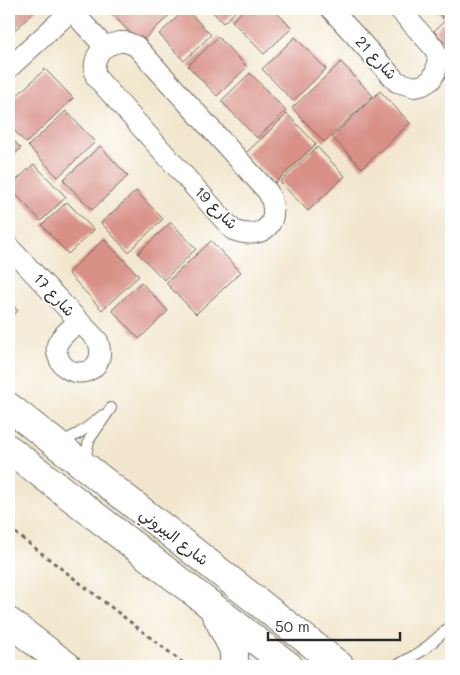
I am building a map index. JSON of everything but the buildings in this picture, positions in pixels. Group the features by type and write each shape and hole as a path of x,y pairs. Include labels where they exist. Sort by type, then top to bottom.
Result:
{"street":[{"name":"شارع 21","path":"331,9 397,82 415,87 423,85 436,72 438,57 434,48 399,9"},
{"path":"9,68 72,10 104,46"},
{"name":"شارع 19","path":"126,42 136,46 268,192 272,200 274,217 268,228 253,234 243,234 233,230 96,77 94,70 95,62 104,46 126,42"},
{"name":"شارع 17","path":"9,247 78,322"},
{"name":"شارع البيروني","path":"9,407 340,666"},
{"name":"شارع البيروني","path":"9,450 288,666"},
{"path":"212,606 234,650 234,666"},
{"path":"9,622 67,666"}],"lane":[{"path":"49,439 61,440 77,434 111,408 89,440 85,461 92,472"},
{"path":"396,666 422,651 451,626"},
{"path":"416,666 422,651"}],"path":[{"path":"9,528 187,666"}]}
